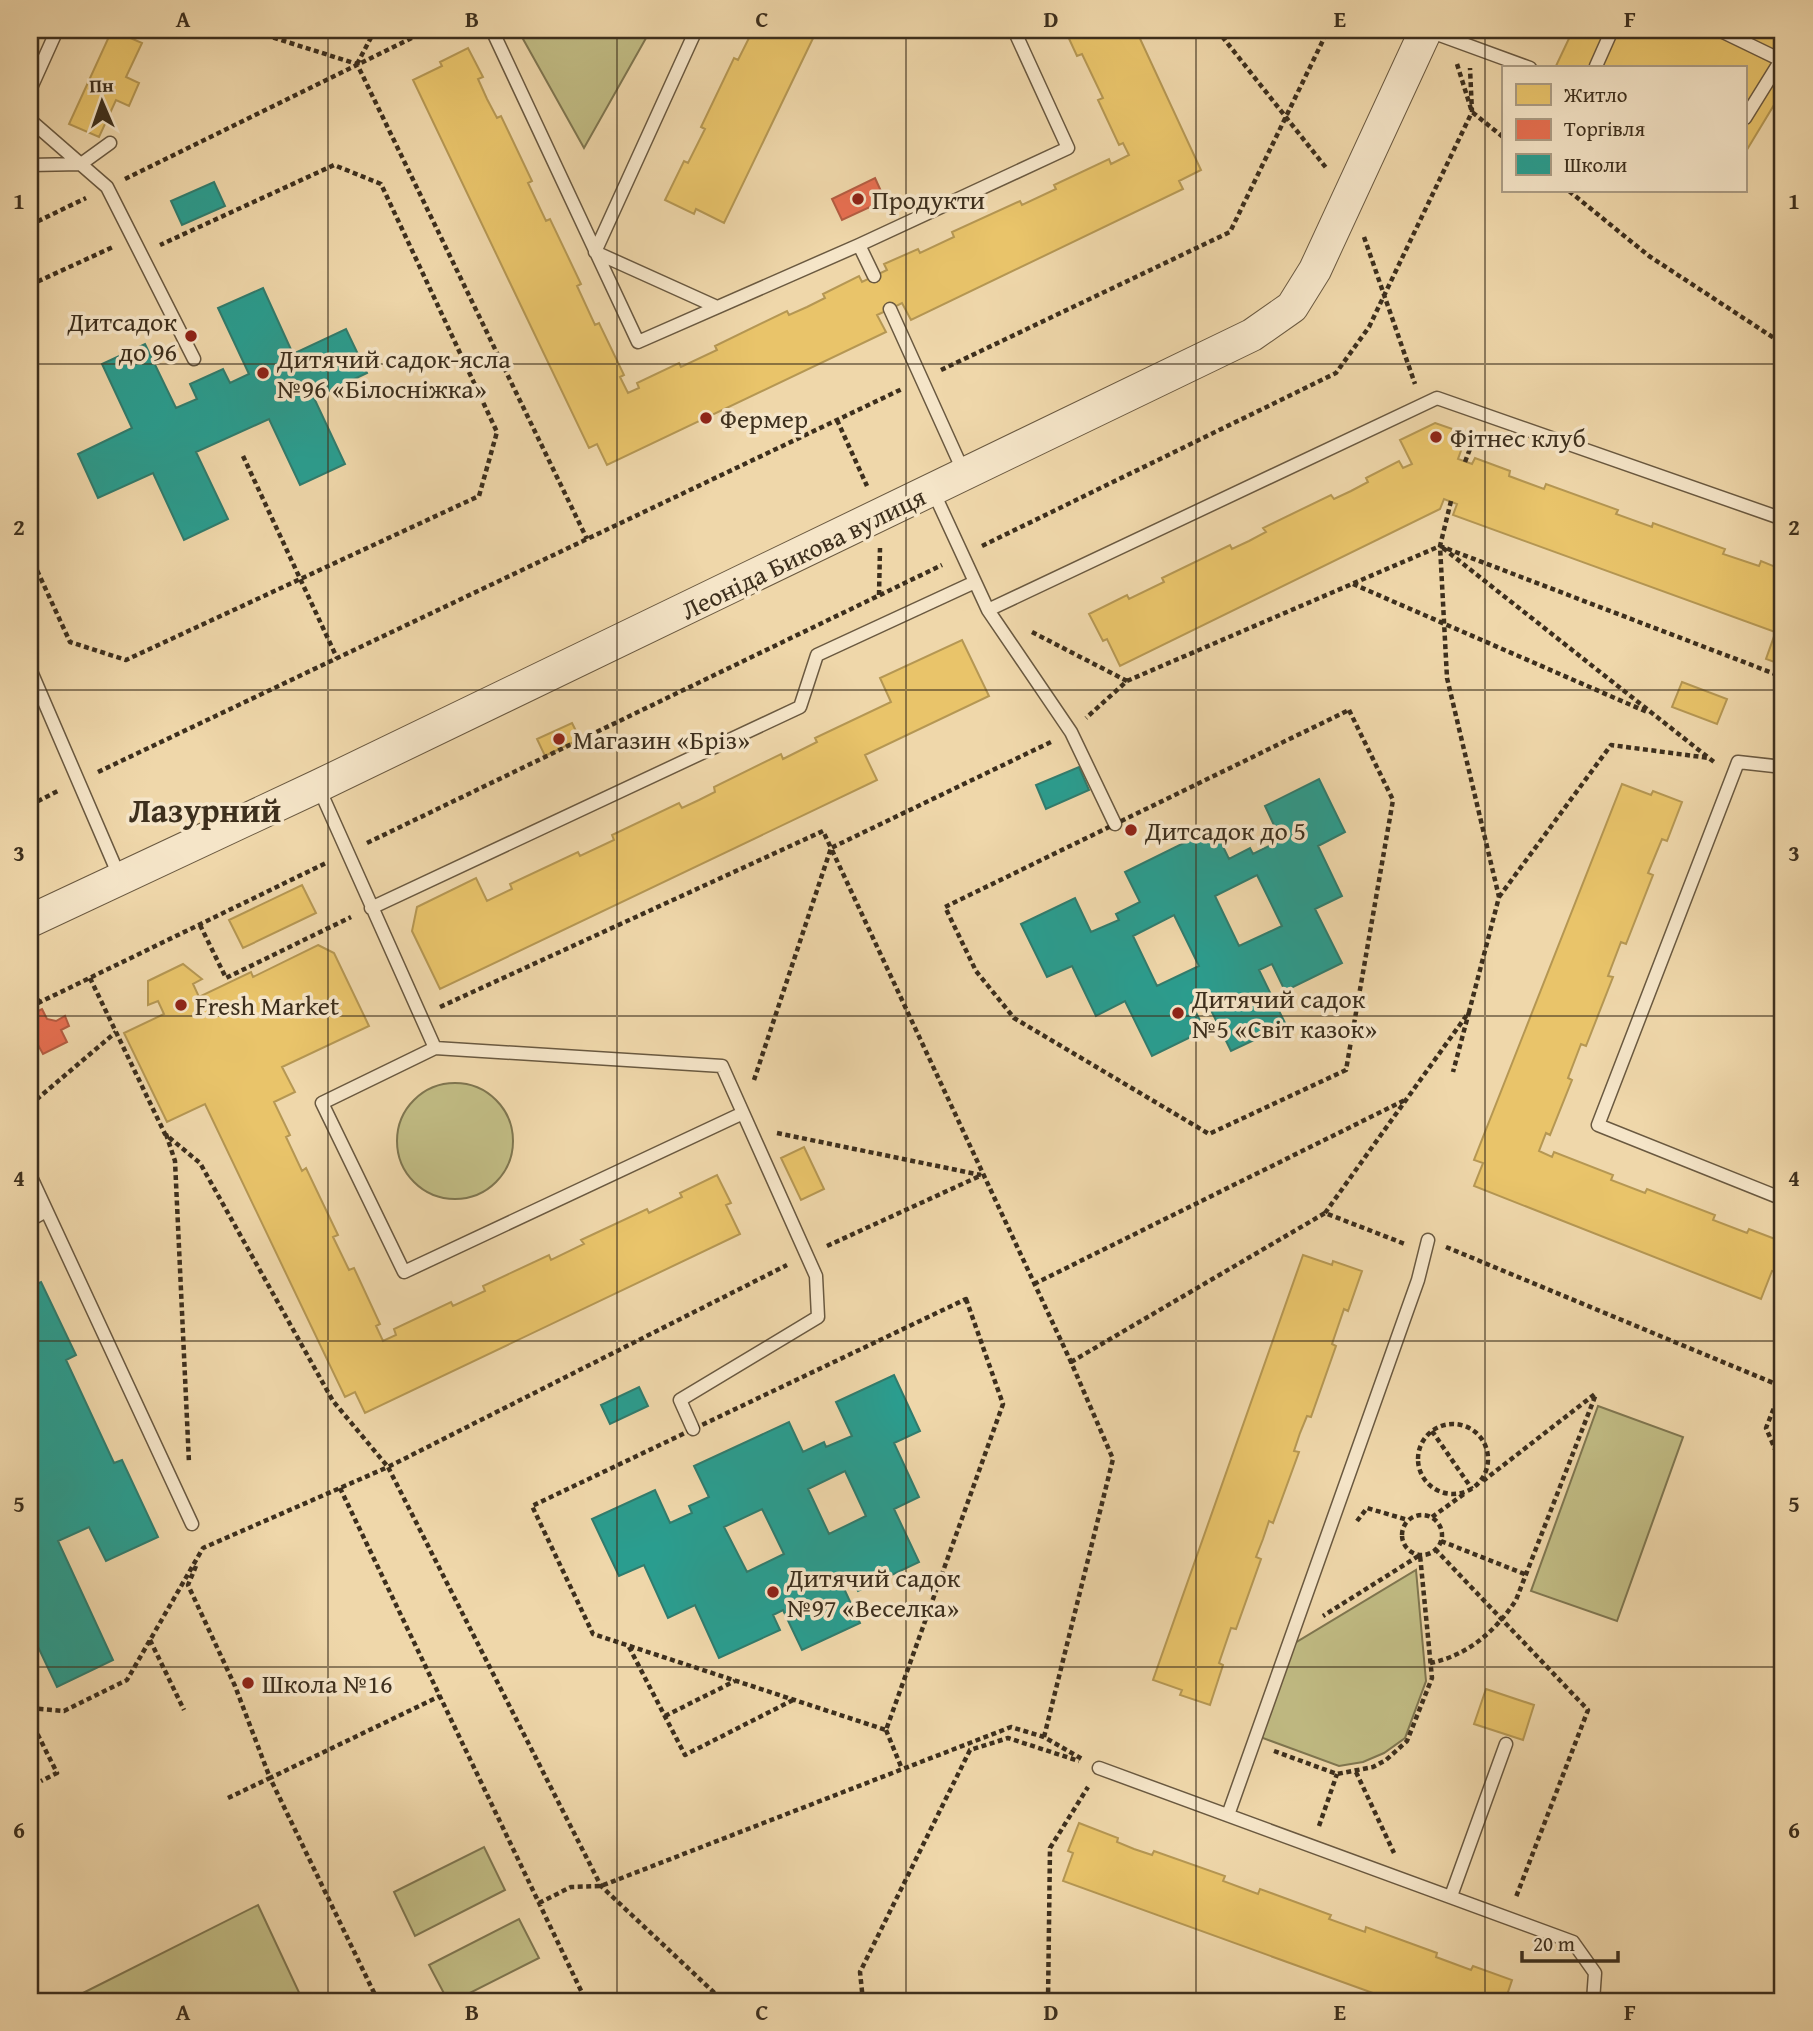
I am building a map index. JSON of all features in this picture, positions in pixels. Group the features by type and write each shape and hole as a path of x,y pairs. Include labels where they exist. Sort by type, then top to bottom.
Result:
{"street":[{"name":"Леоніда Бикова вулиця","path":"30,922 933,491 1252,335 1292,307 1315,270 1426,30"}],"lane":[{"path":"30,90 57,30"},
{"path":"492,30 638,342 859,245 1068,148 1014,30"},
{"path":"595,252 696,30"},
{"path":"1426,30 1525,66"},
{"path":"1596,66 1612,30"},
{"path":"1719,30 1782,58 1746,116"},
{"path":"30,120 107,187 194,359"},
{"path":"30,165 81,164 110,143"},
{"path":"859,245 874,276"},
{"path":"595,252 717,307"},
{"path":"890,309 965,475"},
{"path":"988,610 1437,398 1783,519"},
{"path":"933,491 988,610 1071,732 1115,824"},
{"path":"370,908 800,707 817,656 975,582"},
{"path":"30,669 120,879"},
{"path":"1783,767 1738,762 1598,1125 1783,1199"},
{"path":"318,786 370,908 435,1048"},
{"path":"693,1429 680,1400 818,1317 816,1276 722,1066 435,1048 322,1103 404,1272 743,1113"},
{"path":"30,1175 192,1524"},
{"path":"30,1220 46,1211"},
{"path":"1228,1815 1418,1280 1428,1240"},
{"path":"1451,1896 1506,1744"},
{"path":"1099,1768 1573,1942 1595,1973 1593,2001"}],"path":[{"path":"249,30 357,64 587,539"},
{"path":"357,64 375,30"},
{"path":"30,225 428,30"},
{"path":"1217,30 1349,196 1422,405"},
{"path":"30,805 1230,232 1328,30"},
{"path":"1453,53 1472,112 1502,136"},
{"path":"30,1007 1336,373 1369,327 1472,112 1469,57"},
{"path":"30,555 70,642 126,660 479,496 497,432 381,184 334,165 141,254"},
{"path":"1570,192 1650,256 1783,344"},
{"path":"30,285 133,237"},
{"path":"243,456 337,658"},
{"path":"1451,501 1440,546 1447,678 1499,897"},
{"path":"1440,546 1732,777"},
{"path":"743,1113 831,848 1071,732 1127,681 1440,546 1783,677"},
{"path":"1353,584 1655,715"},
{"path":"988,610 1127,681"},
{"path":"1349,710 1393,800 1346,1070 1209,1134 1014,1018 976,971 945,907 1115,824 1349,710"},
{"path":"1453,1072 1499,897 1611,745 1738,762"},
{"path":"420,1016 823,831 1071,1362 1113,1459 1044,1737"},
{"path":"200,925 226,978 370,908"},
{"path":"90,978 165,1134 175,1161 190,1468"},
{"path":"30,992 40,1002"},
{"path":"1071,1362 1325,1213 1469,1012"},
{"path":"30,1105 116,1032"},
{"path":"1034,1284 1405,1100"},
{"path":"749,1127 982,1175"},
{"path":"165,1134 200,1164 333,1401 388,1468 601,1886 723,2001"},
{"path":"30,1708 64,1710 127,1680 203,1548 388,1468 806,1255 982,1175"},
{"path":"1325,1213 1407,1245 1428,1240 1783,1386 1766,1428 1783,1468"},
{"path":"886,1730 593,1634 531,1506 966,1299 1003,1404 886,1730 902,1769"},
{"path":"1430,1663 1457,1656 1485,1637 1502,1619 1521,1591 1595,1394 1432,1517"},
{"path":"1453,1423 1464,1425 1482,1438 1489,1459 1482,1480 1472,1489 1450,1495 1428,1485 1421,1475 1418,1451 1423,1439 1432,1430 1453,1423"},
{"path":"1432,1430 1472,1489"},
{"path":"340,1489 586,2001"},
{"path":"1330,1527 1349,1533 1367,1508 1408,1520"},
{"path":"1292,1635 1420,1555 1435,1549 1441,1541 1441,1528 1432,1517 1419,1515 1408,1520 1402,1538 1408,1549 1420,1555"},
{"path":"1441,1541 1527,1575"},
{"path":"203,1548 188,1585 235,1686 270,1778 378,2001"},
{"path":"1435,1549 1588,1710 1508,1917"},
{"path":"1253,1744 1338,1774 1356,1772 1386,1760 1407,1741 1432,1678 1420,1555"},
{"path":"150,1640 184,1710"},
{"path":"629,1646 685,1755 793,1700"},
{"path":"665,1716 735,1681"},
{"path":"228,1798 440,1696"},
{"path":"30,1719 57,1773 41,1781"},
{"path":"539,1903 571,1887 601,1886 1011,1727 1044,1737 1099,1768"},
{"path":"863,2001 860,1972 970,1750 1008,1738 1099,1768"},
{"path":"1048,2001 1050,1848 1099,1768"},
{"path":"1356,1772 1406,1880"},
{"path":"1312,1846 1338,1774"}],"shaded area":[{"path":"518,30 650,31 584,148"},
{"path":"455,1083 477,1088 496,1100 508,1119 513,1141 508,1163 496,1182 477,1194 455,1199 433,1194 414,1182 402,1163 397,1141 402,1119 414,1100 433,1088"},
{"path":"1598,1406 1683,1437 1617,1621 1531,1591"},
{"path":"1416,1570 1426,1681 1405,1738 1384,1753 1363,1762 1339,1766 1260,1737 1295,1643"},
{"path":"484,1847 505,1890 415,1936 394,1892"},
{"path":"258,1905 303,2001 67,2001"},
{"path":"519,1919 539,1958 454,2001 448,2001 429,1965"}],"building: Житло":[{"path":"112,30 142,43 126,77 139,83 129,106 116,100 99,137 69,124"},
{"path":"753,30 817,30 724,223 696,209 694,214 665,200 684,161 688,163 705,129 701,127 734,58 738,60"},
{"path":"1065,30 1136,30 1201,170 1179,181 1183,189 911,320 902,303 877,315 886,332 607,465 597,444 589,448 413,80 442,66 440,62 468,48 483,77 478,79 487,99 497,118 501,116 532,181 528,183 546,221 550,219 581,284 577,286 595,325 599,323 624,375 620,377 628,393 639,388 637,383 679,363 681,367 717,350 715,346 787,311 789,315 807,307 825,298 823,294 859,276 862,282 887,270 884,264 918,249 920,253 954,237 952,232 1020,201 1022,205 1056,189 1054,185 1109,159 1111,164 1129,155 1123,143 1119,145 1098,100 1103,98 1082,54 1077,56"},
{"path":"1573,30 1760,30 1783,41 1783,90 1746,151 1746,66 1556,66"},
{"path":"1435,423 1467,434 1458,459 1472,464 1475,458 1510,471 1509,476 1544,489 1546,484 1618,510 1616,514 1652,527 1653,523 1725,549 1723,554 1759,566 1761,561 1783,570 1783,611 1775,632 1453,515 1457,504 1444,499 1440,509 1120,666 1107,639 1103,641 1089,614 1127,595 1129,599 1164,582 1162,578 1230,545 1232,549 1249,541 1266,532 1263,528 1331,495 1334,499 1351,491 1368,482 1366,478 1399,461 1403,468 1412,464 1400,440"},
{"path":"1783,611 1783,665 1766,659"},
{"path":"962,640 989,696 865,755 877,780 440,989 412,931 417,907 476,878 487,901 512,889 510,884 578,852 580,856 614,840 612,835 679,803 682,808 699,800 715,792 714,787 781,754 783,759 817,742 815,738 891,702 880,678"},
{"path":"1682,682 1727,699 1717,724 1672,707"},
{"name":"Магазин «Бріз»","path":"572,723 580,739 545,756 537,739"},
{"path":"1622,784 1651,795 1653,791 1682,802 1667,841 1662,839 1648,873 1653,875 1626,944 1621,942 1608,976 1613,977 1586,1046 1581,1044 1568,1078 1572,1080 1550,1135 1546,1133 1539,1151 1552,1157 1554,1152 1613,1175 1611,1180 1645,1193 1647,1189 1715,1215 1713,1220 1747,1233 1749,1229 1783,1242 1783,1256 1777,1272 1772,1271 1761,1299 1474,1186 1483,1163 1474,1160"},
{"path":"302,885 316,913 243,948 229,920"},
{"path":"318,945 334,953 369,1026 282,1067 295,1092 274,1102 290,1135 286,1137 302,1171 306,1168 338,1235 333,1237 349,1270 354,1268 380,1324 376,1326 383,1341 396,1335 394,1329 451,1302 453,1306 485,1291 483,1286 549,1255 551,1260 584,1244 581,1240 647,1209 649,1213 682,1197 680,1193 717,1175 731,1203 726,1205 740,1234 365,1413 355,1392 345,1397 205,1104 167,1122 124,1033 164,1014 158,1001 148,1005 148,981 183,964 202,979 193,984 199,997 251,972 253,977"},
{"path":"804,1147 824,1189 801,1200 781,1158"},
{"path":"1303,1255 1362,1271 1348,1311 1344,1309 1332,1344 1336,1346 1311,1417 1307,1416 1300,1433 1294,1451 1299,1452 1273,1523 1269,1521 1256,1557 1261,1559 1236,1629 1231,1628 1219,1663 1223,1665 1210,1705 1180,1695 1182,1690 1153,1680"},
{"path":"1486,1689 1534,1705 1523,1740 1474,1724"},
{"path":"1079,1823 1118,1838 1117,1842 1134,1849 1152,1855 1154,1851 1225,1876 1223,1881 1258,1894 1260,1889 1331,1915 1329,1919 1365,1932 1366,1927 1437,1953 1436,1957 1471,1970 1473,1966 1512,1980 1505,2001 1395,2001 1063,1881 1073,1853 1068,1851"}],"building: Торгівля":[{"name":"Продукти","path":"875,178 885,200 842,220 832,199"},
{"path":"42,1009 47,1019 56,1021 65,1016 69,1026 61,1030 67,1042 43,1054 37,1043 30,1046 30,1034 35,1024 30,1015"}],"building: Школи":[{"path":"214,182 225,206 182,225 171,201"},
{"path":"263,288 293,354 346,329 367,373 314,398 345,464 300,485 269,419 196,452 228,519 184,540 153,473 98,498 78,454 132,428 102,364 145,344 176,408 197,399 190,384 223,369 230,383 249,374 218,308"},
{"path":"1079,767 1089,790 1046,809 1036,785"},
{"path":"1319,779 1345,832 1318,846 1342,896 1315,909 1342,963 1285,991 1272,964 1259,970 1286,1025 1231,1051 1204,996 1191,1003 1205,1030 1152,1056 1125,1001 1096,1016 1072,966 1047,977 1021,924 1075,898 1091,932 1119,920 1116,914 1140,902 1125,872 1214,828 1229,859 1250,848 1253,854 1281,840 1265,806","holes":["1257,875 1282,926 1239,946 1215,896","1174,915 1199,966 1157,986 1133,936"]},
{"path":"41,1282 76,1355 66,1360 114,1463 122,1460 158,1537 106,1561 89,1527 58,1541 113,1660 57,1687 30,1630 30,1287"},
{"path":"894,1375 920,1431 894,1443 919,1497 894,1509 919,1562 858,1591 851,1576 840,1580 860,1623 802,1650 783,1610 773,1615 780,1630 719,1658 695,1605 668,1618 644,1565 619,1576 592,1519 655,1490 670,1523 692,1513 689,1506 709,1497 694,1466 789,1422 803,1452 824,1442 826,1447 852,1436 836,1402","holes":["845,1471 866,1516 829,1534 808,1489","762,1509 784,1554 747,1572 724,1527"]},
{"path":"639,1387 648,1406 610,1424 601,1405"}],"place":[{"name":"Продукти","path":"858,199"},
{"name":"Дитсадок до 96","path":"191,336"},
{"name":"Дитячий садок-ясла №96 «Білосніжка»","path":"263,373"},
{"name":"Фермер","path":"706,418"},
{"name":"Фітнес клуб","path":"1436,437"},
{"name":"Магазин «Бріз»","path":"559,739"},
{"name":"Дитсадок до 5","path":"1131,830"},
{"name":"Fresh Market","path":"181,1005"},
{"name":"Дитячий садок №5 «Світ казок»","path":"1178,1013"},
{"name":"Дитячий садок №97 «Веселка»","path":"773,1592"},
{"name":"Школа №16","path":"248,1683"}],"district":[{"name":"Лазурний","path":"205,810"}]}
